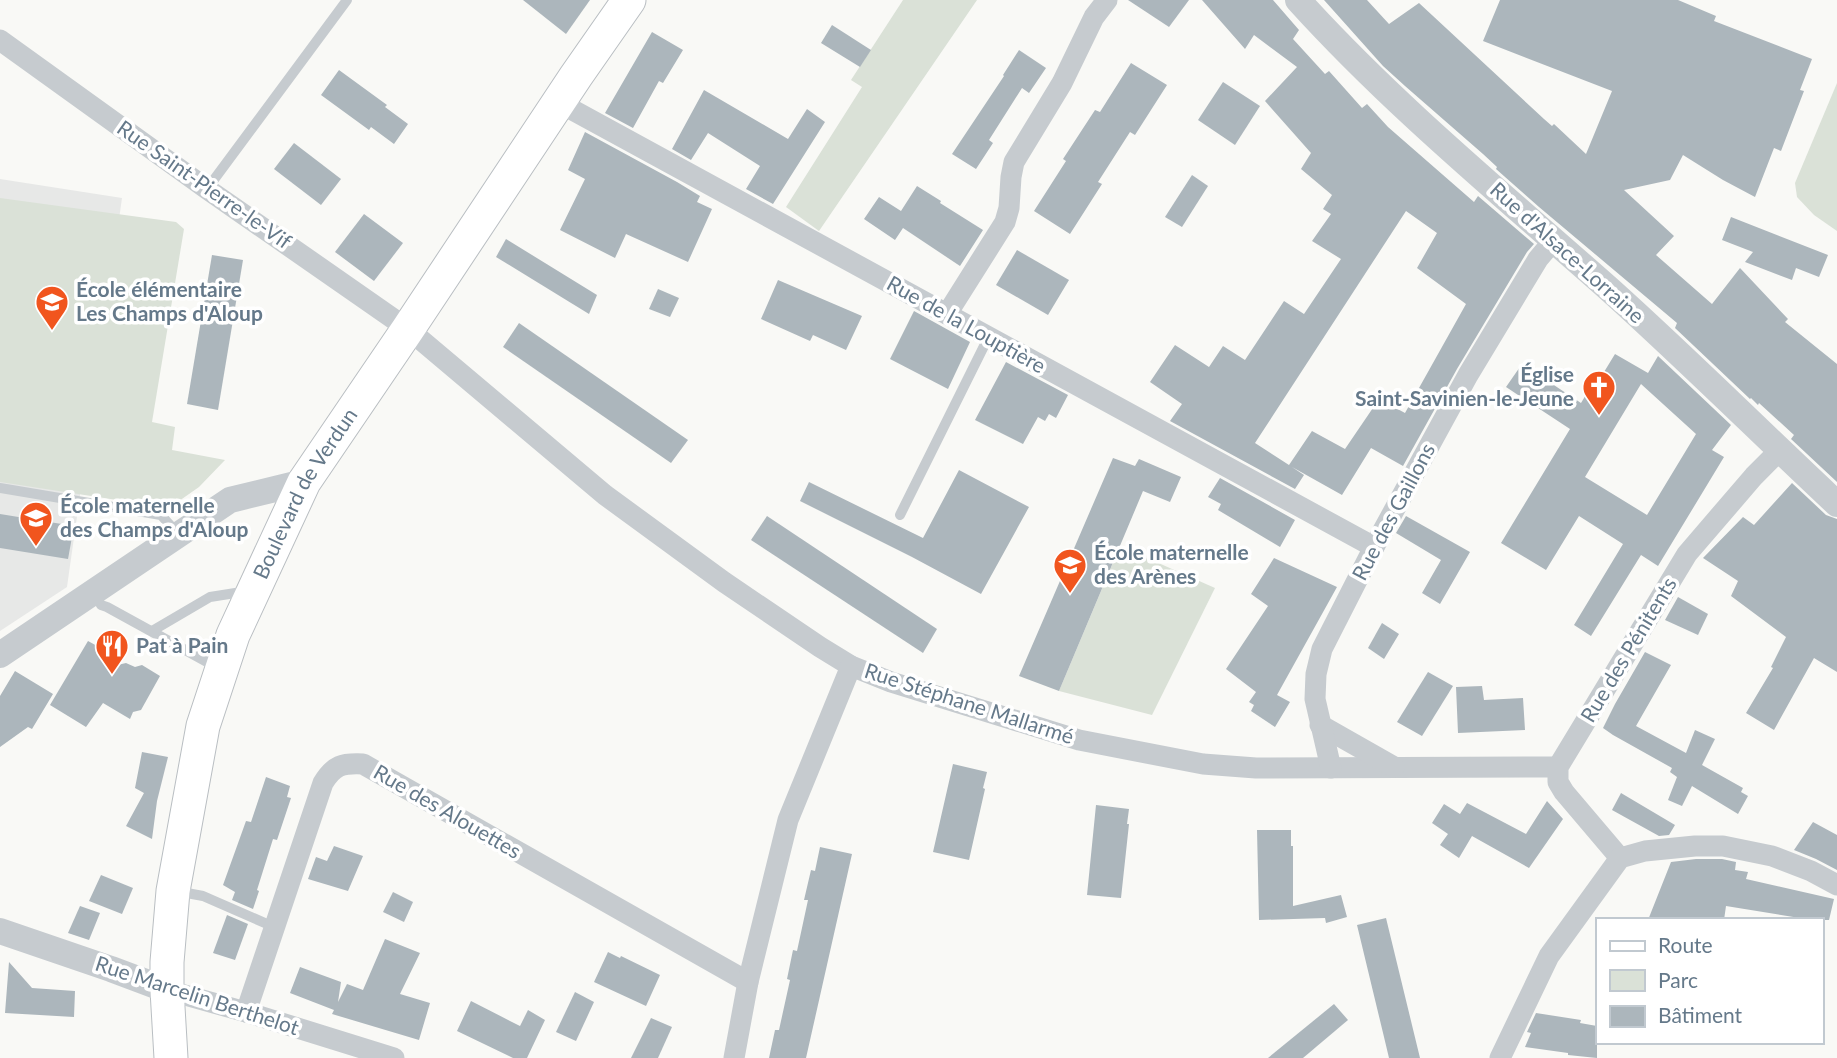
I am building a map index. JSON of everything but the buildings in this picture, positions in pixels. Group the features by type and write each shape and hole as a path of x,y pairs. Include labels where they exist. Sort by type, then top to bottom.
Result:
{"main road":[{"name":"Boulevard de Verdun","path":"172,1058 167,962 173,891 203,726 233,635 304,482 629,0"}],"street":[{"path":"947,314 1005,222 1014,162 1062,83 1094,17 1107,0"},
{"name":"Rue d'Alsace-Lorraine","path":"1298,0 1333,38 1436,138 1554,240 1588,281 1837,504"},
{"name":"Rue Saint-Pierre-le-Vif","path":"0,40 408,329"},
{"name":"Rue de la Louptière","path":"558,102 1374,547"},
{"name":"Rue des Gaillons","path":"1331,768 1315,699 1316,674 1322,649 1468,375 1504,325 1538,259 1554,240"},
{"name":"Rue Stéphane Mallarmé","path":"408,329 605,495 735,590 820,647 851,666 891,682 1079,740 1203,764 1256,768 1558,767"},
{"name":"Rue des Pénitents","path":"1558,767 1687,554 1779,451"},
{"path":"0,655 230,500 304,482"},
{"path":"734,1058 748,982 788,820 851,666"},
{"path":"1320,725 1396,768"},
{"name":"Rue des Alouettes","path":"246,1012 323,783 329,773 346,763 363,764 748,982"},
{"path":"1558,767 1558,782 1564,792 1620,858"},
{"path":"1500,1058 1549,956 1620,858 1645,850 1723,846 1772,856 1811,871 1837,885"},
{"name":"Rue Marcelin Berthelot","path":"0,931 167,990 394,1058"}],"lane":[{"path":"207,189 347,0"},
{"path":"900,515 989,337"},
{"path":"0,488 161,515 179,535"},
{"path":"152,631 210,597 254,590"},
{"path":"94,592 101,605 222,670"},
{"path":"173,891 203,896 274,928"}],"shaded area":[{"name":"École élémentaire Les Champs d'Aloup","path":"0,179 122,198 67,587 0,631"}],"green space":[{"path":"903,0 977,0 819,231 786,207 862,87 851,80"},
{"path":"1837,83 1837,231 1814,215 1797,197 1795,183"},
{"path":"0,198 176,222 184,229 152,422 175,427 172,450 225,460 199,487 169,508 0,482"},
{"path":"1120,546 1215,588 1152,715 1059,691"}],"place":[{"name":"École élémentaire Les Champs d'Aloup","path":"52,332"},
{"name":"Église Saint-Savinien-le-Jeune","path":"1599,417"},
{"name":"École maternelle des Champs d'Aloup","path":"36,548"},
{"name":"École maternelle des Arènes","path":"1070,595"},
{"name":"Pat à Pain","path":"112,676"}]}
